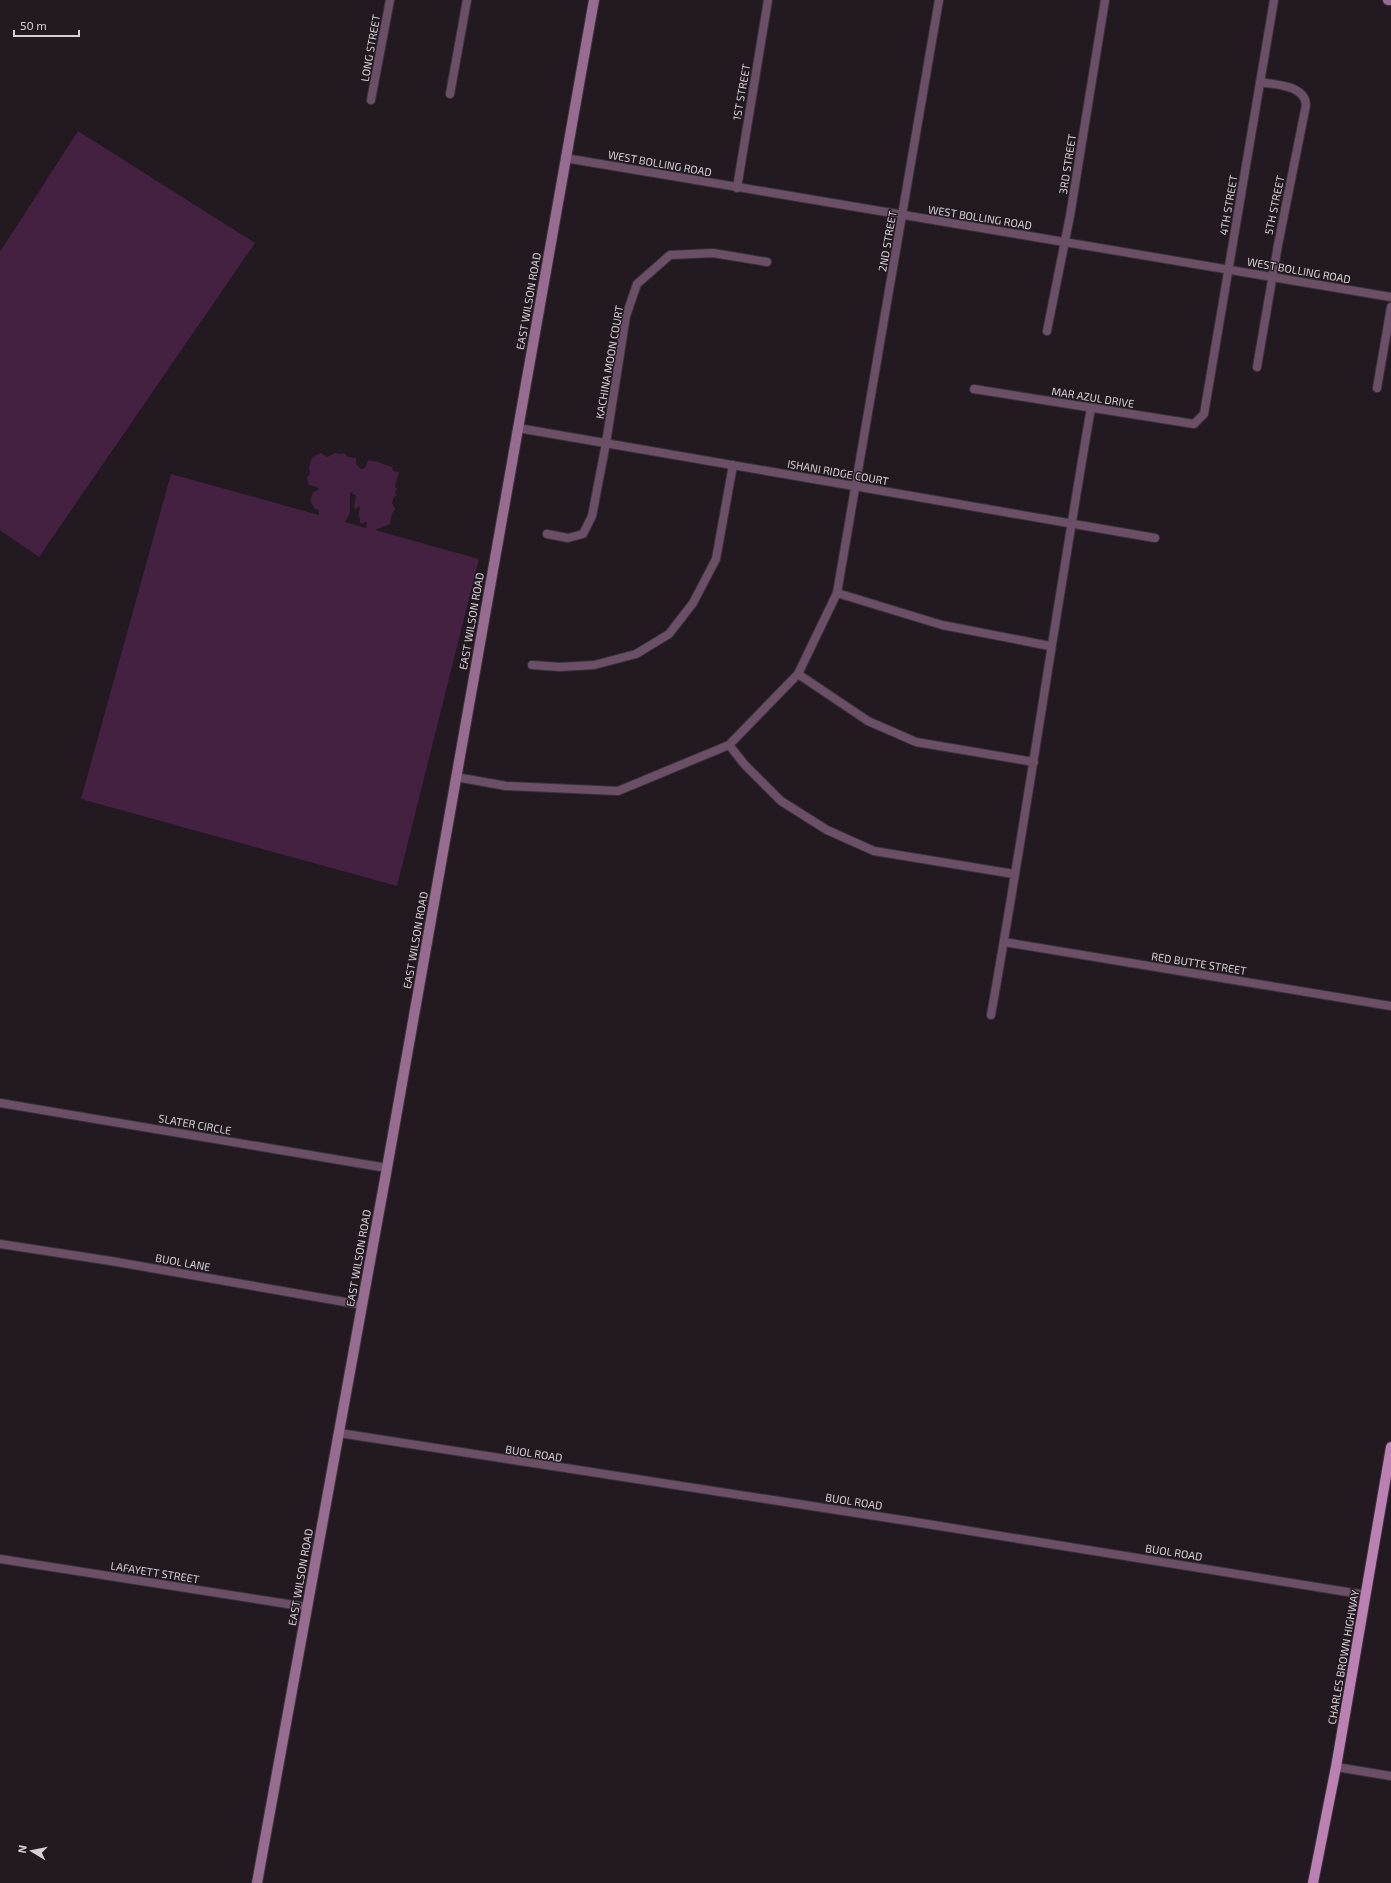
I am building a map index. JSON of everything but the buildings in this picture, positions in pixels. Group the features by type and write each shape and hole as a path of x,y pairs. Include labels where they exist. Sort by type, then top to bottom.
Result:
{"main road":[{"name":"CHARLES BROWN HIGHWAY","path":"1314,1883 1336,1767 1391,1447"}],"street":[{"name":"LONG STREET","path":"371,100 390,0"},
{"path":"450,94 466,0"},
{"name":"EAST WILSON ROAD","path":"257,1883 387,1168 594,0"},
{"name":"1ST STREET","path":"736,188 768,0"},
{"name":"2ND STREET","path":"729,745 798,674 837,593 939,0"},
{"name":"3RD STREET","path":"1047,331 1064,241 1105,0"},
{"name":"4TH STREET","path":"1204,414 1274,0"},
{"name":"5TH STREET","path":"1257,367 1278,244 1306,105 1306,99 1301,92 1292,88 1260,82"},
{"name":"WEST BOLLING ROAD","path":"565,158 902,216 1064,241 1391,297"},
{"name":"KACHINA MOON COURT","path":"547,534 568,538 583,534 592,516 606,443 626,316 637,284 670,255 713,253 767,262"},
{"path":"1377,388 1391,307"},
{"name":"MAR AZUL DRIVE","path":"974,389 1194,424 1204,414"},
{"path":"991,1015 1034,762 1050,646 1091,408"},
{"name":"ISHANI RIDGE COURT","path":"518,428 1155,538"},
{"path":"532,665 560,667 594,665 636,654 669,634 693,603 716,559 733,465"},
{"path":"837,593 942,625 1050,646"},
{"path":"798,674 868,721 916,742 1034,762"},
{"path":"456,777 506,786 618,791 729,745 745,765 781,801 827,830 874,851 1014,874"},
{"name":"RED BUTTE STREET","path":"1004,942 1391,1006"},
{"name":"SLATER CIRCLE","path":"0,1103 387,1168"},
{"name":"BUOL LANE","path":"0,1244 112,1261 362,1305"},
{"name":"BUOL ROAD","path":"339,1433 921,1523 1366,1595"},
{"name":"LAFAYETT STREET","path":"0,1559 307,1607"},
{"path":"1336,1767 1391,1776"}],"shaded area":[{"path":"78,131 255,243 39,557 0,530 0,252"},
{"path":"321,453 327,457 334,453 344,453 348,457 356,458 356,464 361,469 365,468 368,461 378,462 392,467 393,471 399,472 395,486 397,489 395,493 397,495 394,497 392,503 395,509 392,514 390,524 375,530 479,559 397,886 81,799 171,474 319,515 318,509 315,509 310,501 313,492 317,491 319,488 309,485 307,478 310,474 309,467 311,460 314,456","holes":["353,492 352,494 356,495 354,508 356,509 360,506 358,518 360,517 360,523 363,524 365,521 367,523 366,528 345,522 350,513 350,493"]}]}
